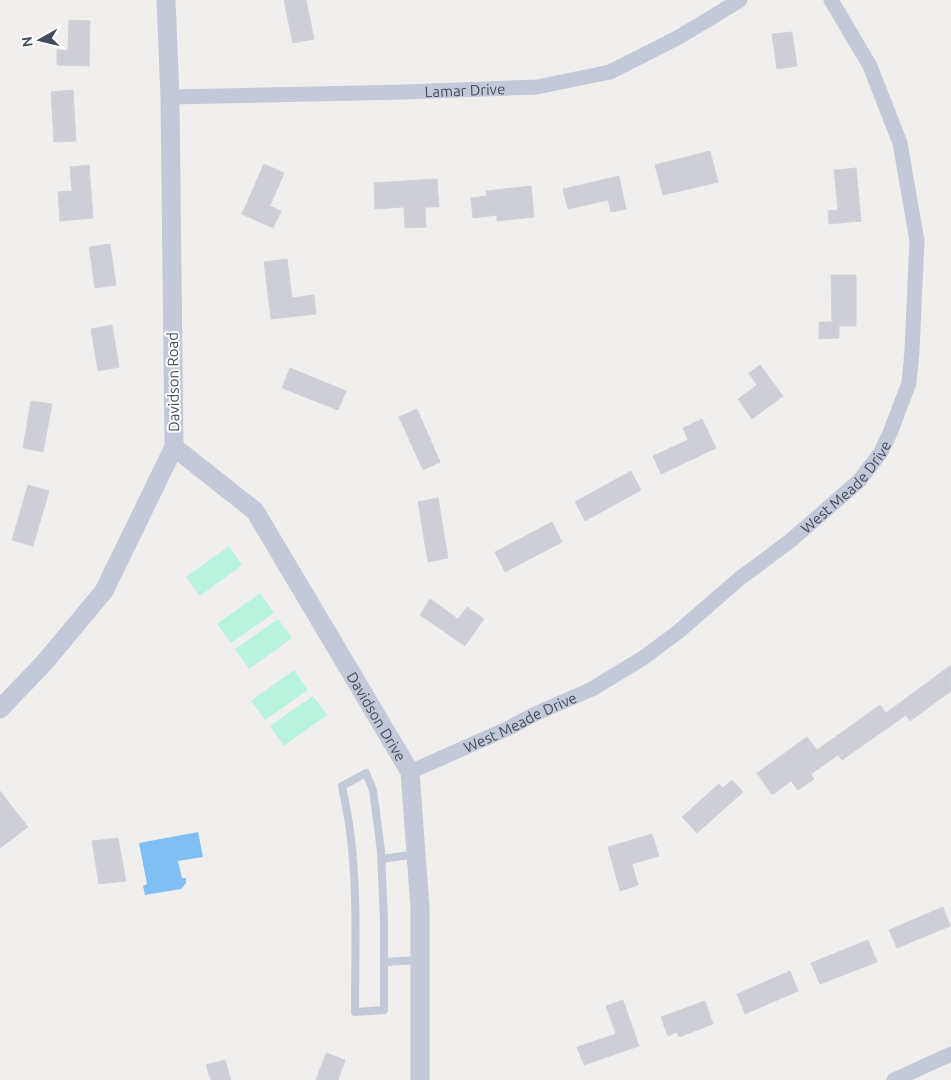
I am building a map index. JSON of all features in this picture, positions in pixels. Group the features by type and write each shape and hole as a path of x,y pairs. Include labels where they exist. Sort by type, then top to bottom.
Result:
{"street":[{"name":"Davidson Road","path":"0,709 45,662 104,591 174,447 170,97 166,0"},
{"name":"Lamar Drive","path":"170,97 537,87 610,72 679,37 740,0"},
{"name":"West Meade Drive","path":"410,772 592,689 643,658 678,632 739,579 790,541 859,481 881,452 909,383 917,241 900,143 870,66 831,0"},
{"name":"Davidson Drive","path":"174,447 254,510 410,772 420,908 420,1080"},
{"path":"894,1080 951,1054"}],"lane":[{"path":"366,773 373,790 382,859 384,962 384,1010 355,1012 356,912 350,830 342,786 366,773"},
{"path":"382,859 416,854"},
{"path":"384,962 420,960"}],"green space":[{"path":"229,546 242,565 200,596 186,577"},
{"path":"260,593 274,613 231,643 217,624"},
{"path":"278,619 292,638 249,669 235,649"},
{"path":"294,670 308,690 265,720 251,701"},
{"path":"313,696 327,715 284,746 270,726"}],"water":[{"path":"198,832 203,857 178,861 182,878 186,878 186,883 181,889 145,895 143,886 147,884 139,843"}],"building":[{"path":"284,0 306,0 314,39 293,43"},
{"path":"69,20 90,21 89,66 57,65 57,50 68,50"},
{"path":"792,32 797,66 777,69 772,34"},
{"path":"73,90 76,141 54,142 51,92"},
{"path":"710,151 718,182 663,195 655,165"},
{"path":"264,164 284,173 270,206 281,211 273,228 242,214"},
{"path":"89,165 93,218 60,221 58,192 72,191 70,167"},
{"path":"856,168 861,221 829,224 828,211 838,210 834,170"},
{"path":"619,176 626,209 611,212 608,200 568,209 563,189"},
{"path":"437,179 439,207 425,207 426,227 405,228 404,207 375,209 374,183"},
{"path":"531,186 534,217 497,221 497,215 473,218 471,198 487,196 486,191"},
{"path":"110,244 116,285 95,288 89,247"},
{"path":"287,259 292,298 314,295 316,314 271,319 264,262"},
{"path":"831,275 856,275 856,326 839,326 839,338 819,339 819,322 832,322"},
{"path":"112,325 119,367 98,371 91,329"},
{"path":"760,365 783,396 752,419 738,399 757,385 749,373"},
{"path":"290,368 346,391 338,410 282,388"},
{"path":"31,401 52,404 43,452 23,448"},
{"path":"417,409 440,462 423,470 399,417"},
{"path":"702,419 716,448 661,474 653,456 688,440 683,428"},
{"path":"631,471 641,490 585,521 575,502"},
{"path":"28,485 49,491 33,546 12,540"},
{"path":"438,498 448,558 428,562 418,502"},
{"path":"552,522 562,542 505,572 495,552"},
{"path":"430,599 458,619 467,607 484,619 465,646 420,615"},
{"path":"951,665 951,691 910,721 906,715 842,760 838,755 811,774 814,779 798,790 791,781 772,795 757,773 807,737 817,750 880,705 886,713"},
{"path":"732,780 743,792 697,833 682,817 719,784 723,788"},
{"path":"0,791 28,827 0,848"},
{"path":"652,834 659,856 632,864 638,885 620,891 608,847"},
{"path":"118,838 126,881 99,884 92,841"},
{"path":"943,907 950,926 897,948 889,930"},
{"path":"868,940 877,962 820,984 811,963"},
{"path":"790,971 798,991 745,1014 737,994"},
{"path":"623,1000 639,1046 584,1065 577,1047 616,1034 606,1006"},
{"path":"705,1001 713,1024 679,1037 677,1032 668,1036 661,1017"},
{"path":"326,1053 345,1060 338,1080 316,1080"},
{"path":"225,1060 231,1080 211,1080 206,1065"}]}
